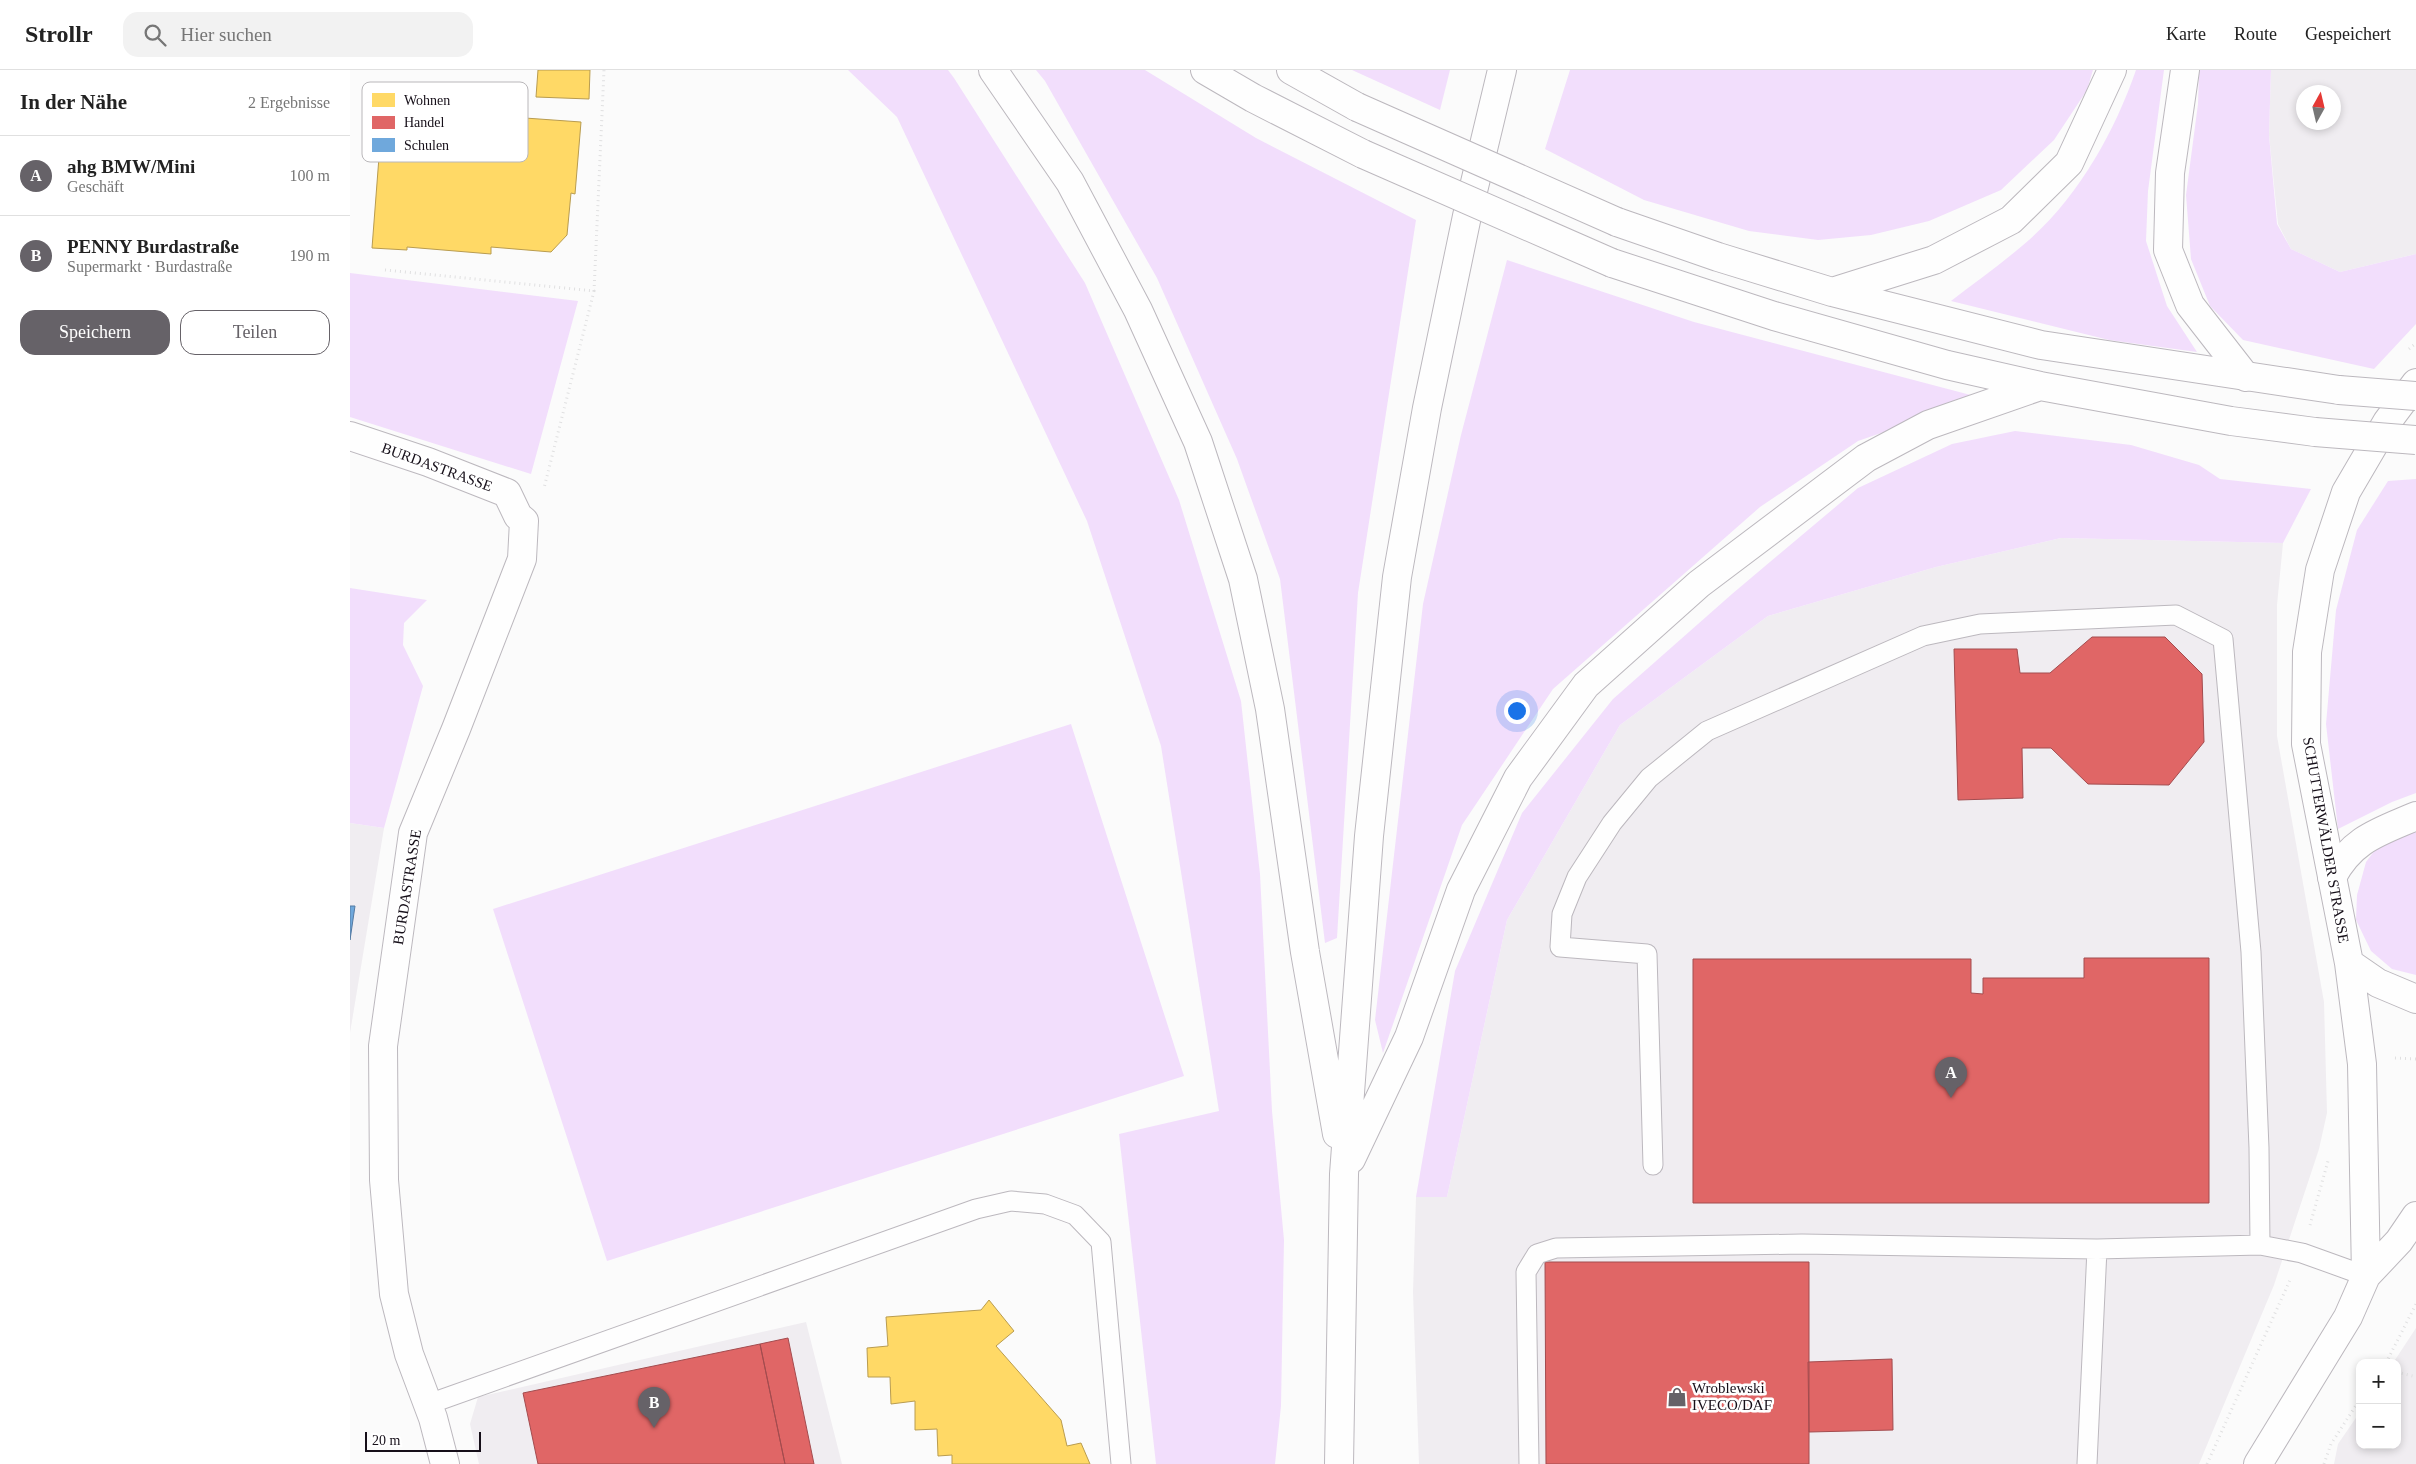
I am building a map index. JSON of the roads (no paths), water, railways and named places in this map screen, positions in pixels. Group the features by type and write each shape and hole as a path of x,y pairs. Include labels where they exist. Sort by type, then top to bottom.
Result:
{"main road":[{"path":"993,70 1070,182 1138,310 1198,442 1242,579 1270,709 1305,952 1344,1174"},
{"path":"1205,70 1253,98 1364,154 1612,264 1774,316 1918,357 2040,386 2231,422 2315,432 2416,440"},
{"path":"1291,70 1358,107 1618,222 1718,257 1832,292 2041,345 2339,390 2416,396"},
{"path":"1339,1464 1344,1174 1369,836 1397,577 1427,408 1467,216 1502,70"},
{"path":"1832,292 1934,260 2011,220 2069,163 2112,70"},
{"path":"2185,70 2170,173 2168,250 2190,305 2246,377"},
{"name":"SCHUTTERWÄLDER STRASSE","path":"2258,1464 2348,1317 2366,1276 2362,1064 2349,963 2306,744 2307,652 2320,570 2346,492 2387,422 2416,383"},
{"path":"1344,1174 1409,1037 1461,890 1518,778 1586,685 1699,584 1866,458 1928,425 2040,386"},
{"name":"BURDASTRASSE","path":"350,436 428,462 507,493 518,516 524,521 522,559 456,730 413,833 383,1046 384,1180 394,1294 409,1354 426,1404 433,1418 445,1464"},
{"path":"2332,877 2340,861 2366,838 2416,816"},
{"name":"SCHUTTERWÄLDER STRASSE","path":"2349,963 2378,983 2416,999"},
{"path":"2366,1276 2400,1241 2416,1216"}],"lane":[{"path":"1653,1165 1647,954 1560,947 1562,914 1577,877 1612,823 1649,778 1707,731 1923,636 1980,624 2176,614 2223,639 2251,952 2259,1148 2260,1245"},
{"path":"426,1404 967,1213 1011,1200 1046,1204 1075,1215 1101,1242 1121,1464"},
{"path":"1529,1464 1526,1272 1536,1254 1556,1248 1802,1244 2098,1249 2260,1245 2302,1253 2366,1276"},
{"path":"2087,1464 2098,1249"}],"place":[{"name":"ahg BMW/Mini","path":"1951,1098"},
{"name":"Wroblewski IVECO/DAF","path":"1677,1397"},
{"name":"PENNY Burdastraße","path":"654,1428"}]}
